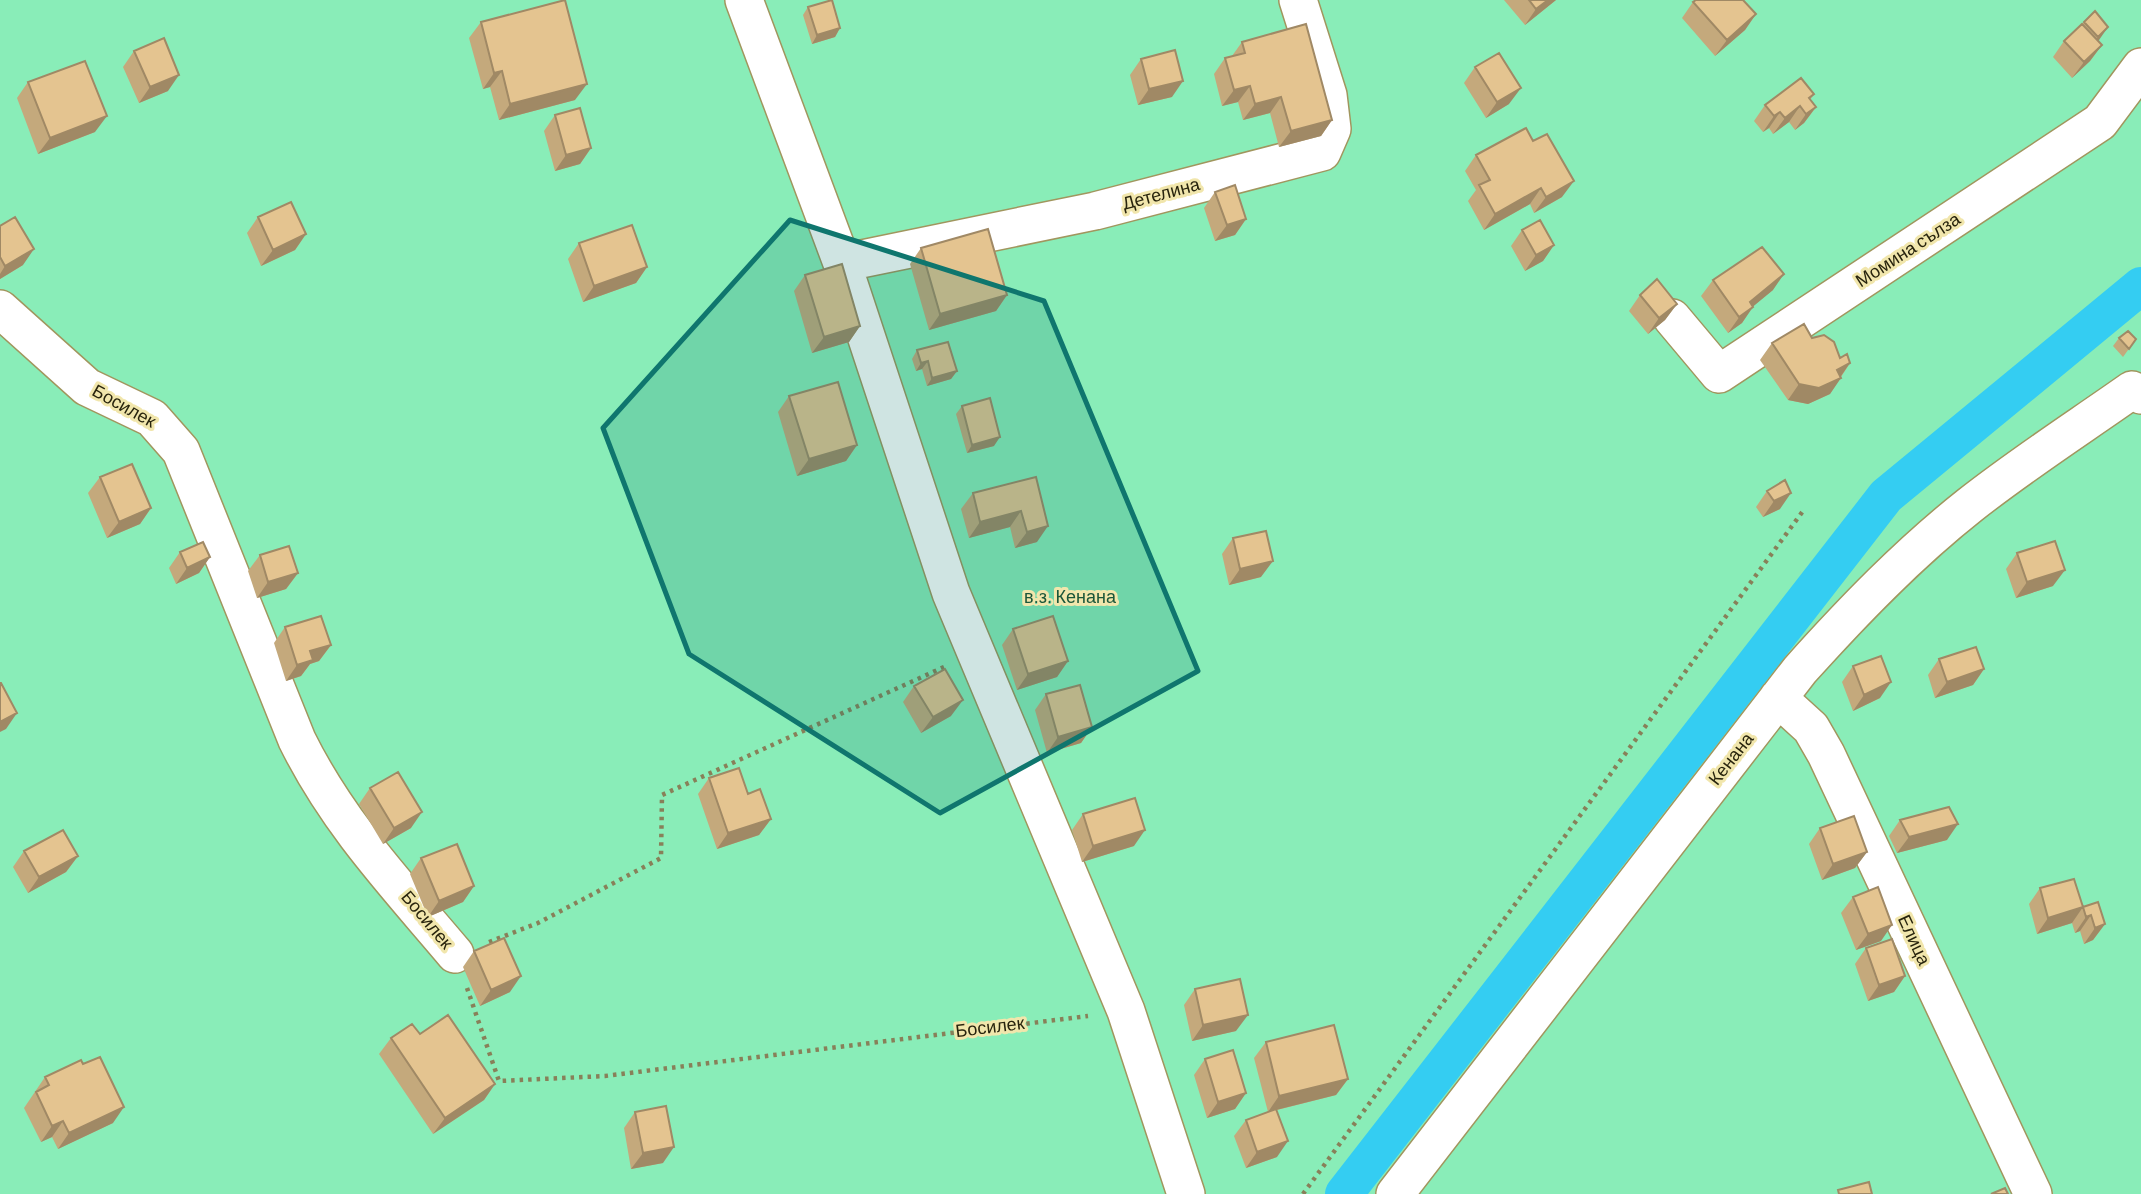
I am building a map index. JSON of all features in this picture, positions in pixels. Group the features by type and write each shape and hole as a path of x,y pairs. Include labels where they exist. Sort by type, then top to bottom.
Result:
{"street":[{"path":"744,0 842,264 951,593 1126,1011 1186,1194"},
{"name":"Детелина","path":"842,264 1095,211 1322,152 1332,129 1328,95 1298,0"},
{"name":"Момина сълза","path":"1672,318 1719,374 2100,122 2141,67"},
{"name":"Босилек","path":"0,309 88,387 152,418 181,451 297,740 317,780 338,814 455,954"},
{"name":"Кенана","path":"1395,1194 1778,698 1849,617 1924,544 1970,505 2136,393"},
{"name":"Елица","path":"1778,698 1811,728 1826,754 2033,1194"}],"path":[{"path":"1303,1194 1802,511"},
{"path":"455,954 538,923 661,858 662,795 977,652"},
{"name":"Босилек","path":"455,954 499,1081 605,1076 1126,1011"}],"highlighted area":[{"path":"790,220 1044,301 1198,671 940,813 689,654 603,428"}],"green space":[{"name":"в.з. Кенана","path":"0,0 2141,0 2141,1194 0,1194"}],"building":[{"path":"565,0 587,84 510,104 502,71 494,73 481,22"},
{"path":"832,0 840,28 817,35 808,7"},
{"path":"1529,0 1548,0 1536,9"},
{"path":"1743,0 1756,14 1727,40 1693,2"},
{"path":"2095,11 2108,27 2098,37 2084,22"},
{"path":"1306,24 1332,120 1291,131 1281,97 1255,104 1250,86 1234,90 1225,58 1245,53 1242,42"},
{"path":"2082,24 2102,45 2084,62 2064,41"},
{"path":"164,38 179,75 150,87 134,51"},
{"path":"1175,50 1183,81 1149,89 1141,59"},
{"path":"1499,53 1521,88 1497,102 1475,67"},
{"path":"85,61 107,116 50,138 28,82"},
{"path":"1801,78 1814,94 1809,98 1816,107 1806,114 1800,106 1785,118 1780,112 1774,116 1765,105"},
{"path":"580,108 591,148 566,155 555,115"},
{"path":"1526,128 1533,141 1547,134 1574,181 1546,197 1541,188 1495,214 1479,185 1490,180 1476,155"},
{"path":"1235,185 1246,219 1227,225 1215,192"},
{"path":"291,202 306,234 273,250 258,217"},
{"path":"15,217 34,249 5,266 0,257 0,226"},
{"path":"1540,220 1554,245 1536,255 1522,230"},
{"path":"632,225 647,267 594,286 579,243"},
{"path":"988,229 1007,295 940,314 921,248"},
{"path":"1762,247 1784,274 1750,302 1753,307 1739,317 1713,280"},
{"path":"842,264 860,326 824,337 805,275"},
{"path":"1657,279 1677,304 1659,318 1640,295"},
{"path":"1804,324 1812,338 1824,335 1834,342 1840,358 1847,354 1850,363 1837,370 1841,378 1819,388 1799,384 1772,343"},
{"path":"2128,331 2136,339 2129,349 2119,338"},
{"path":"948,342 957,371 932,378 928,361 921,363 917,350"},
{"path":"838,382 857,445 809,459 789,396"},
{"path":"990,398 1000,437 972,445 962,406"},
{"path":"132,464 151,508 119,522 100,477"},
{"path":"1036,477 1048,526 1027,532 1021,511 980,522 973,493"},
{"path":"1785,480 1791,493 1774,501 1767,491"},
{"path":"1266,531 1273,561 1240,569 1233,538"},
{"path":"2055,541 2065,570 2027,582 2017,553"},
{"path":"203,542 210,557 187,568 180,552"},
{"path":"289,546 298,573 268,582 260,555"},
{"path":"321,616 331,645 310,651 313,660 297,665 285,627"},
{"path":"1053,616 1068,661 1028,674 1013,629"},
{"path":"1976,647 1984,669 1947,682 1939,659"},
{"path":"1881,656 1891,682 1864,695 1853,666"},
{"path":"945,669 963,700 933,717 914,686"},
{"path":"0,683 17,713 0,722"},
{"path":"1080,685 1092,727 1058,737 1046,694"},
{"path":"739,768 748,794 760,789 771,819 728,833 709,778"},
{"path":"398,772 422,812 394,828 370,788"},
{"path":"1135,798 1145,830 1093,846 1083,814"},
{"path":"1949,807 1958,824 1909,837 1900,820"},
{"path":"1854,816 1867,852 1833,864 1820,828"},
{"path":"63,830 78,856 39,877 24,851"},
{"path":"457,844 474,886 439,901 421,858"},
{"path":"2074,879 2083,907 2048,918 2040,888"},
{"path":"1878,887 1892,925 1868,934 1853,897"},
{"path":"2098,902 2105,924 2095,928 2091,915 2086,917 2083,907"},
{"path":"504,938 521,976 491,990 474,951"},
{"path":"1892,939 1905,976 1879,985 1866,948"},
{"path":"1240,979 1248,1015 1203,1025 1195,989"},
{"path":"448,1015 495,1084 445,1118 391,1038 412,1024 420,1034"},
{"path":"1334,1025 1348,1079 1279,1096 1266,1042"},
{"path":"1233,1050 1246,1093 1218,1102 1205,1059"},
{"path":"100,1057 124,1107 69,1133 63,1121 52,1126 36,1092 49,1085 45,1077 81,1060 83,1064"},
{"path":"666,1106 674,1147 643,1153 635,1112"},
{"path":"1276,1109 1288,1141 1257,1152 1246,1120"},
{"path":"1869,1182 1872,1194 1839,1194 1838,1190"},
{"path":"2005,1188 2008,1194 1991,1194"}],"waterway":[{"path":"1344,1194 1886,496 2141,286"}]}
